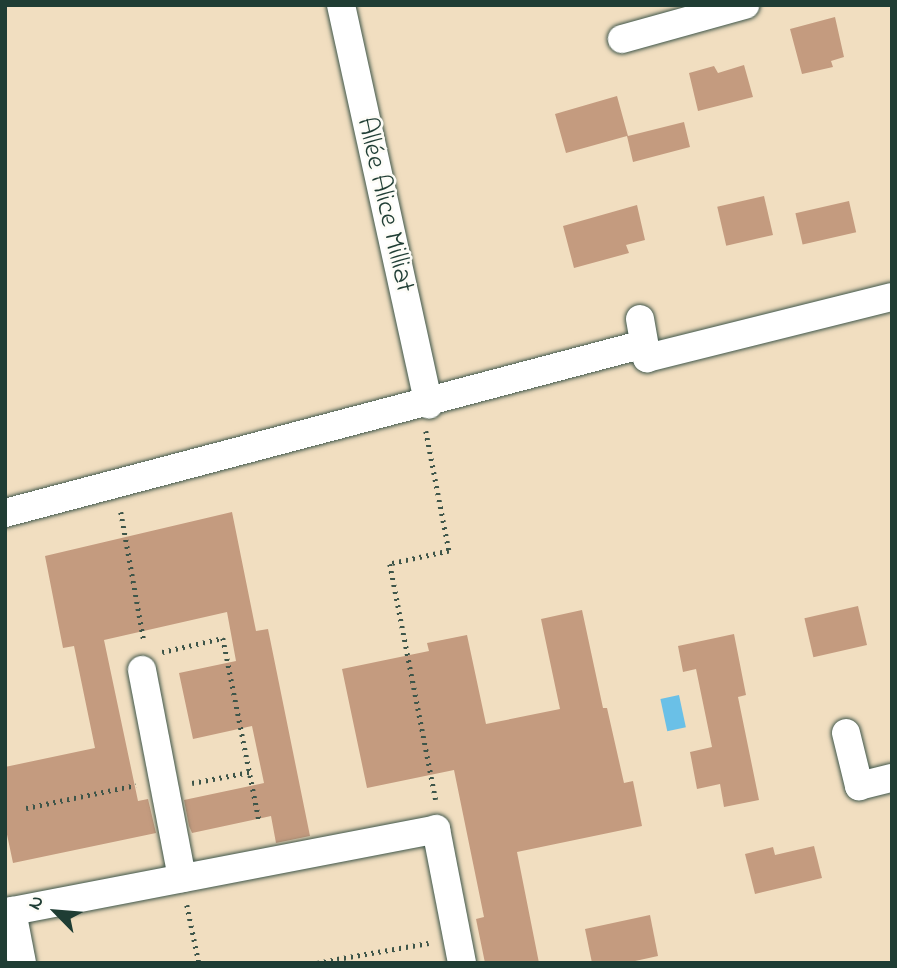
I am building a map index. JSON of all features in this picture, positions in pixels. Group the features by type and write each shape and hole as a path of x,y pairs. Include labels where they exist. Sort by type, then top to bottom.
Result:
{"street":[{"name":"Allée Alice Milliat","path":"341,5 425,405"},
{"path":"622,39 745,5"},
{"path":"5,513 425,405 642,332 647,358 892,297"},
{"path":"145,663 182,878"},
{"path":"846,733 859,786 892,778"},
{"path":"22,963 12,911 436,829 459,950"}],"path":[{"path":"425,405 449,551 390,565 436,800 436,829"},
{"path":"116,483 145,663 223,638 259,820"},
{"path":"182,878 200,963"},
{"path":"317,963 459,950"}],"water":[{"path":"679,695 686,727 667,731 660,699"}],"building":[{"path":"835,17 844,57 831,61 833,67 802,74 790,29"},
{"path":"744,65 753,97 698,111 689,73 714,66 718,73"},
{"path":"617,96 628,136 684,122 690,147 633,162 627,136 566,153 555,114"},
{"path":"764,196 773,235 726,246 717,207"},
{"path":"849,201 856,232 803,245 795,213"},
{"path":"637,205 645,240 626,245 629,253 574,268 563,226"},
{"path":"232,512 256,631 268,629 310,836 276,843 271,816 192,833 189,826 184,800 264,783 252,726 193,739 179,673 236,661 227,612 104,640 138,801 148,799 156,833 13,863 5,825 5,767 95,748 74,646 63,648 45,556"},
{"path":"858,606 867,645 813,657 804,618"},
{"path":"582,610 603,708 607,708 624,783 633,781 642,826 517,852 539,963 485,963 476,919 484,917 454,770 367,788 342,669 429,651 427,643 467,635 486,724 560,709 541,619"},
{"path":"734,634 746,695 738,697 759,800 724,807 720,784 697,789 690,752 712,747 696,669 683,672 678,646"},
{"path":"814,846 822,878 755,894 745,854 773,847 775,855"},
{"path":"650,915 658,956 626,963 592,963 585,929"}]}
